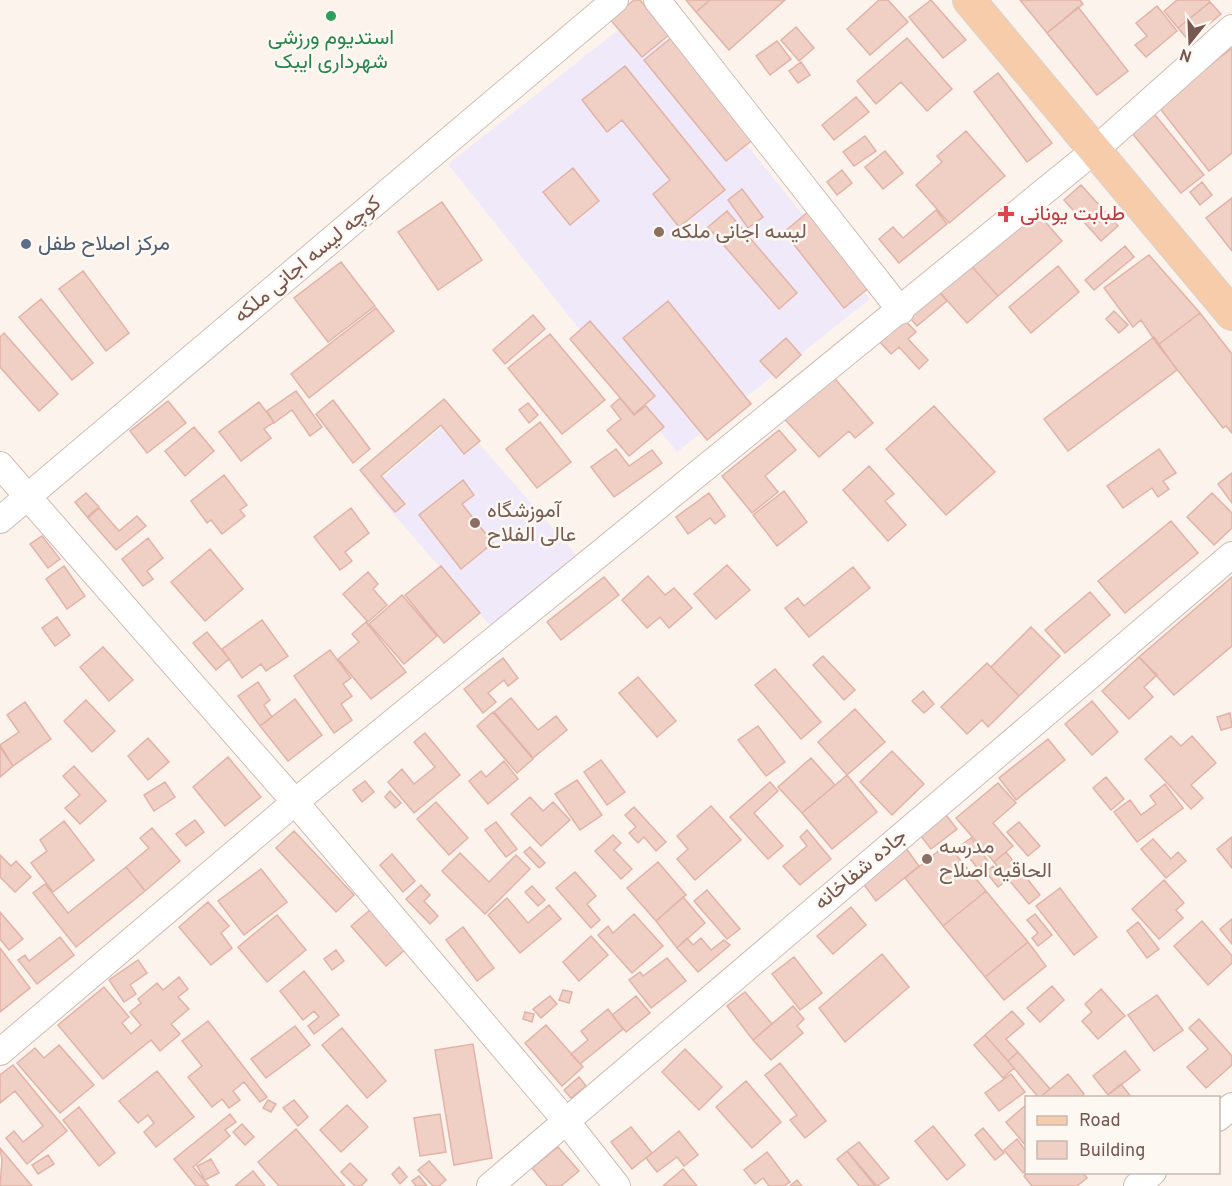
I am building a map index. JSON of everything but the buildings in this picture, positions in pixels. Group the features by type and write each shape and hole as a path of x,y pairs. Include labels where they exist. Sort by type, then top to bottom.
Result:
{"main road":[{"path":"969,0 1232,314"}],"street":[{"name":"کوچه لیسه اجانی ملکه","path":"0,520 615,0"},
{"path":"657,0 901,311"},
{"path":"0,1052 295,802 901,311 1095,150 1232,28"},
{"path":"0,465 26,498 295,802 566,1121 617,1186"},
{"name":"جاده شفاخانه","path":"490,1186 1232,555"},
{"path":"1220,1116 1232,1106"},
{"path":"1137,1186 1152,1174"}],"shaded area":[{"name":"لیسه اجانی ملکه","path":"641,12 870,299 677,452 448,164"},
{"name":"آموزشگاه عالی الفلاح","path":"455,416 578,557 494,630 371,488"}],"place":[{"name":"استدیوم ورزشی شهرداری ایبک","path":"331,16"},
{"name":"طبابت یونانی","path":"1006,214"},
{"name":"لیسه اجانی ملکه","path":"659,232"},
{"name":"مرکز اصلاح طفل","path":"26,244"},
{"name":"آموزشگاه عالی الفلاح","path":"475,523"},
{"name":"مدرسه الحاقیه اصلاح","path":"927,859"}]}
